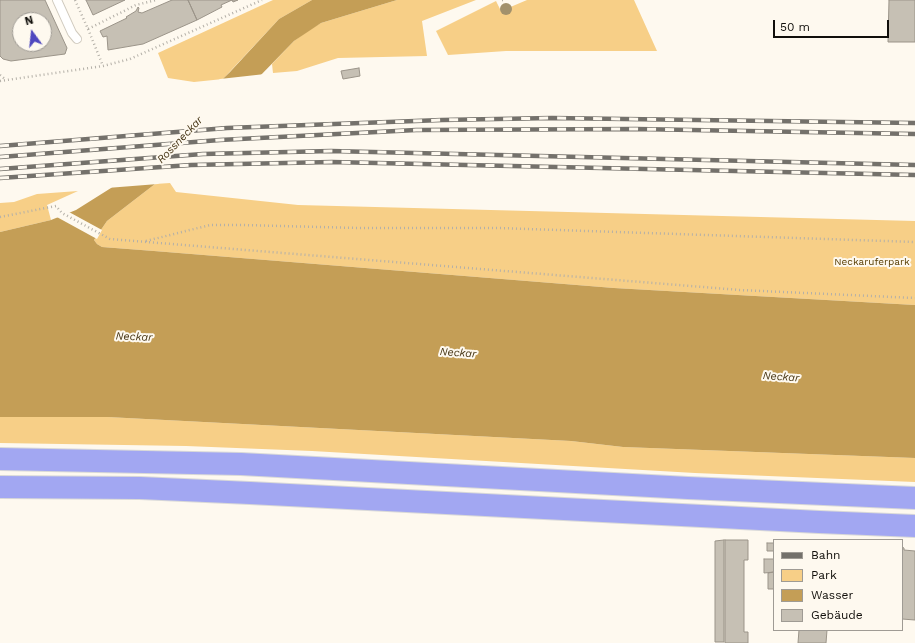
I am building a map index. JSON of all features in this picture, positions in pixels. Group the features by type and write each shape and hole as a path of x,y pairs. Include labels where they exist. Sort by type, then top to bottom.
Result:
{"highway":[{"path":"0,459 241,464 688,488 915,498"},
{"path":"0,487 140,488 915,526"}],"lane":[{"path":"58,0 72,33 77,39"}],"path":[{"path":"75,0 104,66"},
{"path":"88,29 136,5 156,0"},
{"path":"0,81 104,66 139,56 262,0"},
{"path":"0,75 6,80"},
{"path":"0,217 56,206 62,213 100,235 110,239 733,289 915,298"},
{"path":"143,242 210,225 243,224 358,228 506,228 915,242"}],"green space":[{"path":"273,0 312,0 279,19 223,79 194,82 168,78 158,53"},
{"path":"397,0 476,0 422,21 427,56 338,58 297,71 273,73 272,64 294,41 310,29 321,23"},
{"path":"527,0 634,0 657,51 506,51 448,55 436,31 496,1 501,11"},
{"name":"Neckaruferpark","path":"170,183 176,192 298,205 915,221 915,305 614,288 102,247 97,244 94,240 107,221 155,184"},
{"path":"78,191 47,205 51,220 0,232 0,203 14,202 37,194"},
{"path":"0,417 107,417 571,441 623,447 915,458 915,482 695,473 312,451 186,446 0,443"}],"water":[{"path":"312,0 397,0 321,23 294,41 155,184 107,221 94,240 97,244 102,247 614,288 915,305 915,458 623,447 571,441 107,417 0,417 0,232 51,220 76,210 111,188 230,72 279,19"}],"pier":[{"path":"265,74 158,184 107,188 220,79"},
{"path":"69,212 102,230 97,239 55,216"}],"building":[{"path":"0,0 45,0 50,12 12,12 12,52 52,52 52,15 67,48 65,54 11,61 3,59 0,56"},
{"path":"86,0 125,0 93,15"},
{"path":"172,0 188,0 197,20 143,44 108,50 107,36 103,37 100,31 127,18 126,17 136,11 138,7 138,12 142,13"},
{"path":"188,0 232,0 197,20"},
{"path":"889,0 915,0 915,42 888,42"},
{"path":"359,68 360,76 343,79 341,71"},
{"path":"724,540 724,642 715,642 715,541"},
{"path":"725,540 748,540 748,560 744,560 744,632 748,632 748,643 725,643"},
{"path":"767,543 773,543 773,551 767,551"},
{"path":"903,548 904,550 915,551 915,620 903,619"},
{"path":"764,559 773,559 773,572 764,573"},
{"path":"773,572 773,589 768,589 768,573"},
{"path":"799,631 827,631 826,643 798,643"}],"railway":[{"path":"0,146 227,128 442,120 552,118 915,123"},
{"path":"0,157 220,140 416,130 636,129 915,134"},
{"path":"0,169 203,154 331,151 915,165"},
{"path":"0,178 191,165 332,162 915,175"}],"water label":[{"name":"Rossneckar","path":"180,140"},
{"name":"Neckar","path":"134,337"},
{"name":"Neckar","path":"458,353"},
{"name":"Neckar","path":"781,377"}]}
